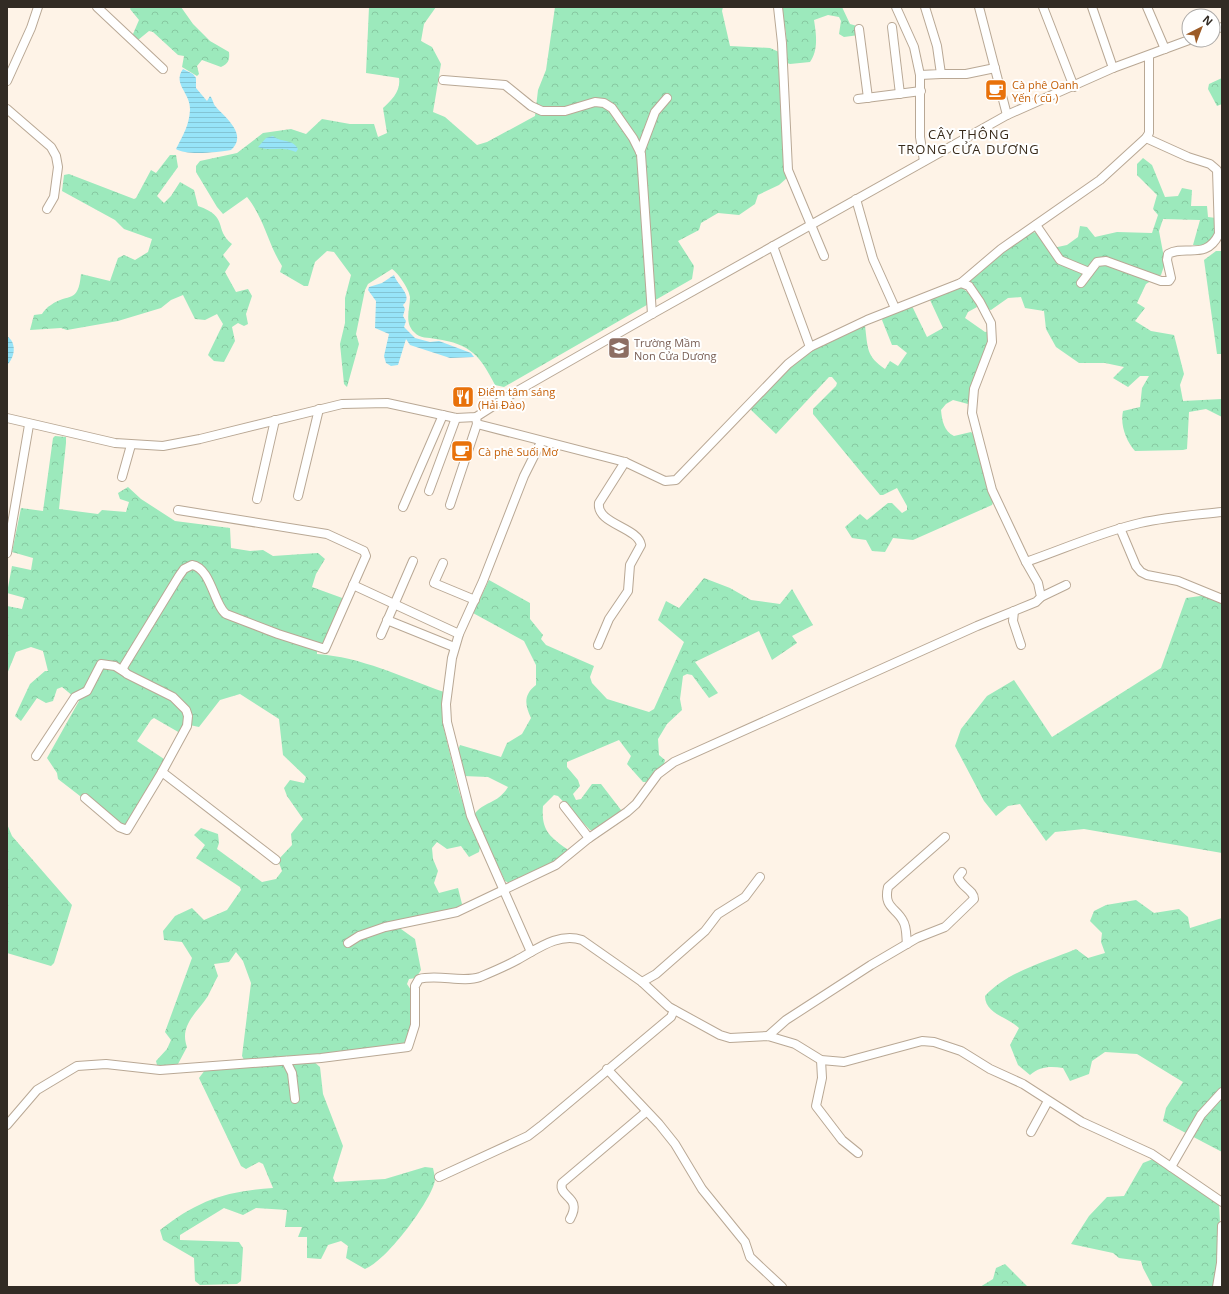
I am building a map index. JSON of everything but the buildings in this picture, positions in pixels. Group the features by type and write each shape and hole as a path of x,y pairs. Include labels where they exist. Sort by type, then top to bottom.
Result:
{"street":[{"path":"7,81 31,28 38,7"},
{"path":"96,7 162,69"},
{"path":"778,7 782,43 788,170 824,256"},
{"path":"896,7 914,47 920,75 920,125 924,161"},
{"path":"925,7 937,46 941,74"},
{"path":"979,7 1006,115"},
{"path":"1043,7 1074,86"},
{"path":"1092,7 1113,68"},
{"path":"1148,7 1165,49"},
{"path":"892,27 900,94"},
{"path":"859,29 868,98"},
{"path":"450,505 476,420 512,394 810,224 1006,115 1113,68 1181,43"},
{"path":"7,418 30,425 131,445 162,446 342,404 370,402 387,403 456,418 476,420 541,442 625,462 665,481 676,480 788,364 810,347 896,308 961,283 1001,249 1100,180 1146,138 1150,127 1148,56"},
{"path":"920,75 966,74 995,68"},
{"path":"443,80 505,85 531,106 542,112 565,111 595,102 604,102 612,108 640,152"},
{"path":"858,99 921,91"},
{"path":"652,314 640,152 655,112 667,98"},
{"path":"7,109 51,147 56,156 58,167 54,197 46,209"},
{"path":"1081,283 1097,262 1106,260 1161,281 1169,281 1171,278 1167,260 1168,254 1202,250 1209,246 1219,234 1221,214 1217,170 1214,167 1146,138"},
{"path":"856,199 873,259 896,308"},
{"path":"1036,225 1060,260 1089,272"},
{"path":"773,246 810,347"},
{"path":"961,283 969,286 980,302 991,323 992,342 974,389 972,413 992,490 1026,562 1038,583 1041,597"},
{"path":"298,496 319,410"},
{"path":"403,507 443,415"},
{"path":"429,491 456,418"},
{"path":"257,499 275,420"},
{"path":"7,553 30,425"},
{"path":"531,952 471,816 447,722 448,686 454,647 502,535 524,476 541,442"},
{"path":"122,477 131,445"},
{"path":"598,645 610,619 628,592 630,565 640,545 638,539 604,516 598,507 599,503 625,462"},
{"path":"126,672 123,670 129,657 179,576 188,566 195,566 203,574 214,590 220,608 226,614 278,634 325,649 366,559 365,553 361,550 327,534 178,510"},
{"path":"1026,562 1120,528 1163,519 1222,512"},
{"path":"1120,528 1136,566 1141,572 1147,575 1178,581 1222,598"},
{"path":"381,635 413,561"},
{"path":"443,563 434,583 475,600"},
{"path":"348,943 359,936 385,927 457,912 556,865 589,838 627,812 636,804 658,774 674,762 1036,602 1041,597 1066,585"},
{"path":"353,586 459,634"},
{"path":"1014,611 1013,621 1021,645"},
{"path":"387,620 454,647"},
{"path":"36,756 75,697 87,691 101,664 115,666 173,697 188,716 187,726 162,772 127,830 119,827 85,798"},
{"path":"162,772 276,860"},
{"path":"564,806 589,838"},
{"path":"907,944 904,923 890,907 886,893 888,887 945,837"},
{"path":"768,1036 791,1016 871,965 907,944 945,927 974,900 973,894 959,881 958,877 962,872"},
{"path":"642,982 656,974 705,931 718,914 745,897 760,876"},
{"path":"7,1125 37,1090 77,1066 106,1064 160,1070 286,1060 408,1047 415,1025 415,986 417,981 422,978 479,977 531,952 544,944 562,939 577,939 642,982 674,1010 720,1035 730,1038 768,1036 795,1044 821,1060 844,1062 928,1040 961,1051 990,1069 1023,1084 1082,1122 1136,1146 1171,1167 1222,1202"},
{"path":"439,1177 528,1136 671,1017 674,1010"},
{"path":"286,1060 292,1073 295,1099"},
{"path":"821,1060 822,1078 816,1106 832,1129 858,1153"},
{"path":"607,1069 675,1144 702,1189 745,1242 750,1257 782,1287"},
{"path":"1171,1167 1201,1115 1222,1092"},
{"path":"1031,1132 1048,1101"},
{"path":"570,1219 575,1211 574,1204 561,1187 562,1183 646,1112"},
{"path":"1217,1287 1222,1226"}],"green space":[{"path":"131,7 181,7 193,24 210,41 229,52 228,61 221,67 202,60 197,66 199,74 197,76 182,67 184,56 178,55 153,32 149,31 138,40 133,38 133,34 139,20 130,9"},
{"path":"369,7 436,7 424,24 421,41 432,47 441,64 433,112 445,117 477,145 487,142 535,116 538,90 546,70 555,7 723,7 722,11 730,46 770,48 779,52 788,177 779,185 758,195 755,204 739,215 718,213 701,223 699,230 678,241 694,266 692,279 504,387 495,385 479,359 466,348 448,341 421,337 414,332 408,320 410,297 408,290 398,274 392,269 368,284 365,290 356,334 359,344 347,387 344,384 340,344 345,323 345,298 351,275 334,252 327,251 315,262 308,286 304,286 280,272 282,266 258,214 247,197 223,214 217,207 196,172 196,166 200,161 237,153 263,133 291,129 306,134 322,119 350,124 374,124 378,137 387,133 383,108 393,98 397,91 399,87 399,78 366,73"},
{"path":"781,7 842,7 850,24 857,26 859,35 844,37 839,34 841,21 839,17 828,15 814,20 816,47 810,62 787,63 786,33"},
{"path":"1222,78 1222,104 1217,106 1208,89 1209,84"},
{"path":"170,155 176,155 178,167 157,196 164,203 171,196 180,182 194,190 198,206 214,214 218,219 226,239 232,244 223,255 230,264 225,272 236,292 248,289 252,296 246,314 248,324 244,326 238,323 232,327 235,341 224,362 214,361 208,355 223,324 217,314 205,320 195,319 183,295 171,300 161,308 118,321 67,330 61,328 30,330 34,315 42,314 57,301 75,294 80,284 81,274 110,281 118,258 124,255 135,260 148,252 152,239 124,229 115,220 62,191 64,175 69,174 134,199 136,198 151,170 156,173"},
{"path":"1143,158 1152,165 1165,197 1178,196 1182,188 1192,190 1191,206 1207,206 1208,217 1216,218 1215,230 1212,239 1205,245 1200,246 1193,245 1200,220 1163,219 1159,231 1165,263 1161,275 1146,284 1137,303 1145,308 1135,321 1151,331 1174,335 1184,374 1180,385 1183,401 1222,399 1222,417 1206,409 1189,412 1187,449 1183,450 1135,451 1126,438 1122,422 1123,411 1140,407 1142,388 1149,376 1140,376 1128,387 1113,378 1124,367 1105,363 1079,363 1056,347 1046,329 1044,311 1025,308 1021,297 1008,298 991,310 987,309 969,284 969,281 980,273 994,259 1032,232 1038,233 1048,249 1067,245 1078,237 1080,226 1087,227 1095,237 1117,232 1152,233 1158,215 1153,209 1157,195 1137,175 1137,164"},
{"path":"1216,251 1222,251 1222,354 1217,354 1204,260"},
{"path":"961,287 974,298 977,304 977,307 968,312 965,318 985,332 990,331 990,336 970,403 968,404 953,400 946,404 941,410 941,414 944,425 954,436 971,432 974,435 994,500 992,505 913,540 893,538 885,552 872,551 866,540 852,538 845,527 860,514 867,520 888,503 892,503 902,513 907,510 907,506 897,488 880,495 813,414 813,409 836,386 837,383 832,377 829,377 776,434 750,409 750,407 810,349 860,326 865,326 869,351 874,360 885,369 890,361 898,366 907,353 897,345 892,345 882,320 884,316 912,306 927,337 943,328 930,300 931,297"},
{"path":"55,436 66,437 59,509 98,514 102,510 126,512 129,502 120,499 118,493 128,487 141,499 175,521 230,528 231,548 250,551 263,550 273,556 318,553 325,559 316,574 312,587 345,599 324,646 317,651 317,654 365,663 444,692 443,725 459,791 471,828 480,847 479,852 469,857 461,846 447,849 437,842 432,848 433,859 438,871 434,883 439,893 458,888 462,904 460,908 401,923 401,929 415,939 421,970 416,978 409,979 407,984 413,993 414,1013 408,1044 320,1057 244,1060 242,1056 251,983 243,961 236,952 229,962 214,964 218,976 208,996 187,1026 185,1039 187,1047 178,1064 168,1066 157,1065 156,1061 167,1049 171,1040 165,1032 192,958 182,942 164,940 163,931 175,916 192,908 204,920 227,910 241,890 240,887 196,858 205,845 194,835 201,828 218,834 219,843 217,849 262,882 276,879 282,871 278,860 292,845 291,834 303,819 287,796 284,788 290,780 304,783 306,777 283,755 279,719 240,694 220,700 199,727 185,724 180,733 154,718 151,720 137,741 164,759 165,762 125,829 86,797 80,796 58,779 57,773 47,758 79,701 62,687 57,689 53,701 46,703 37,698 21,721 15,716 30,684 45,671 48,671 43,651 31,647 16,652 7,674 7,606 22,609 25,598 7,593 12,566 31,570 33,558 12,552 21,508 43,511 53,438"},
{"path":"704,578 730,588 751,600 780,604 792,589 813,625 792,636 797,643 772,660 759,631 695,662 718,693 709,698 692,675 687,674 683,676 680,699 682,710 667,724 658,739 659,755 665,760 664,764 646,782 643,782 627,764 631,756 619,740 567,762 567,767 578,780 580,786 573,794 576,800 581,799 592,784 601,784 621,810 620,813 596,830 590,830 558,796 554,795 543,806 543,821 551,836 567,849 567,852 552,864 511,884 505,881 474,815 482,807 504,793 508,787 488,777 463,776 458,750 460,745 501,757 507,743 522,734 531,718 527,709 526,700 529,693 536,685 536,665 524,641 473,613 489,580 530,603 530,619 543,635 541,639 546,645 594,666 590,677 592,683 607,699 649,712 654,709 684,642 658,620 666,601 679,608"},
{"path":"1222,593 1222,853 1084,829 1055,832 1046,841 1020,804 1008,806 996,816 984,801 955,746 961,729 987,696 1014,680 1052,737 1161,668 1186,598"},
{"path":"7,824 12,836 72,905 54,963 51,966 7,953"},
{"path":"1136,900 1154,913 1179,909 1188,917 1190,928 1222,918 1222,1152 1163,1121 1166,1108 1183,1082 1137,1054 1105,1052 1092,1061 1089,1074 1070,1081 1063,1068 1046,1067 1030,1075 1018,1065 1010,1045 1019,1028 998,1015 986,1002 985,996 994,987 1028,968 1076,949 1088,958 1105,953 1101,942 1102,933 1090,921 1094,911 1106,905"},
{"path":"313,1061 320,1067 323,1094 343,1146 333,1178 335,1182 385,1179 425,1167 433,1168 435,1182 430,1194 405,1232 384,1255 374,1264 365,1269 346,1258 348,1246 341,1241 328,1245 321,1259 307,1258 307,1237 298,1237 302,1227 285,1227 287,1210 256,1208 243,1215 224,1208 180,1235 180,1240 239,1242 243,1248 241,1281 237,1284 200,1285 195,1281 194,1258 163,1240 160,1230 187,1212 212,1199 256,1189 273,1188 263,1164 259,1162 246,1169 241,1166 199,1078 205,1070 273,1066"},
{"path":"1153,1159 1219,1204 1221,1242 1216,1287 1153,1287 1141,1261 1119,1258 1113,1253 1071,1244 1089,1216 1107,1197 1124,1196 1143,1163"},
{"path":"1005,1264 1028,1287 980,1287 993,1279 996,1268"}],"water":[{"path":"183,69 193,74 196,78 196,88 207,101 210,96 215,106 234,127 237,138 236,144 231,150 195,153 176,149 187,126 190,110 190,104 180,79 180,74"},
{"path":"273,136 293,143 298,149 296,152 285,149 267,149 258,147 266,138"},
{"path":"394,275 404,290 407,298 403,305 405,309 403,316 406,321 404,327 415,338 430,342 439,341 471,353 474,357 450,358 410,345 406,339 398,365 391,366 386,363 384,356 389,334 375,328 376,301 368,290 369,287 382,283"},
{"path":"7,336 14,346 14,350 12,358 7,365"}],"place":[{"name":"Cà phê Oanh Yến ( cũ )","path":"996,90"},
{"name":"Trường Mầm Non Cửa Dương","path":"619,348"},
{"name":"Điểm tâm sáng (Hải Đào)","path":"463,397"},
{"name":"Cà phê Suối Mơ","path":"462,451"}],"district":[{"name":"CÂY THÔNG TRONG CỬA DƯƠNG","path":"969,142"}]}
